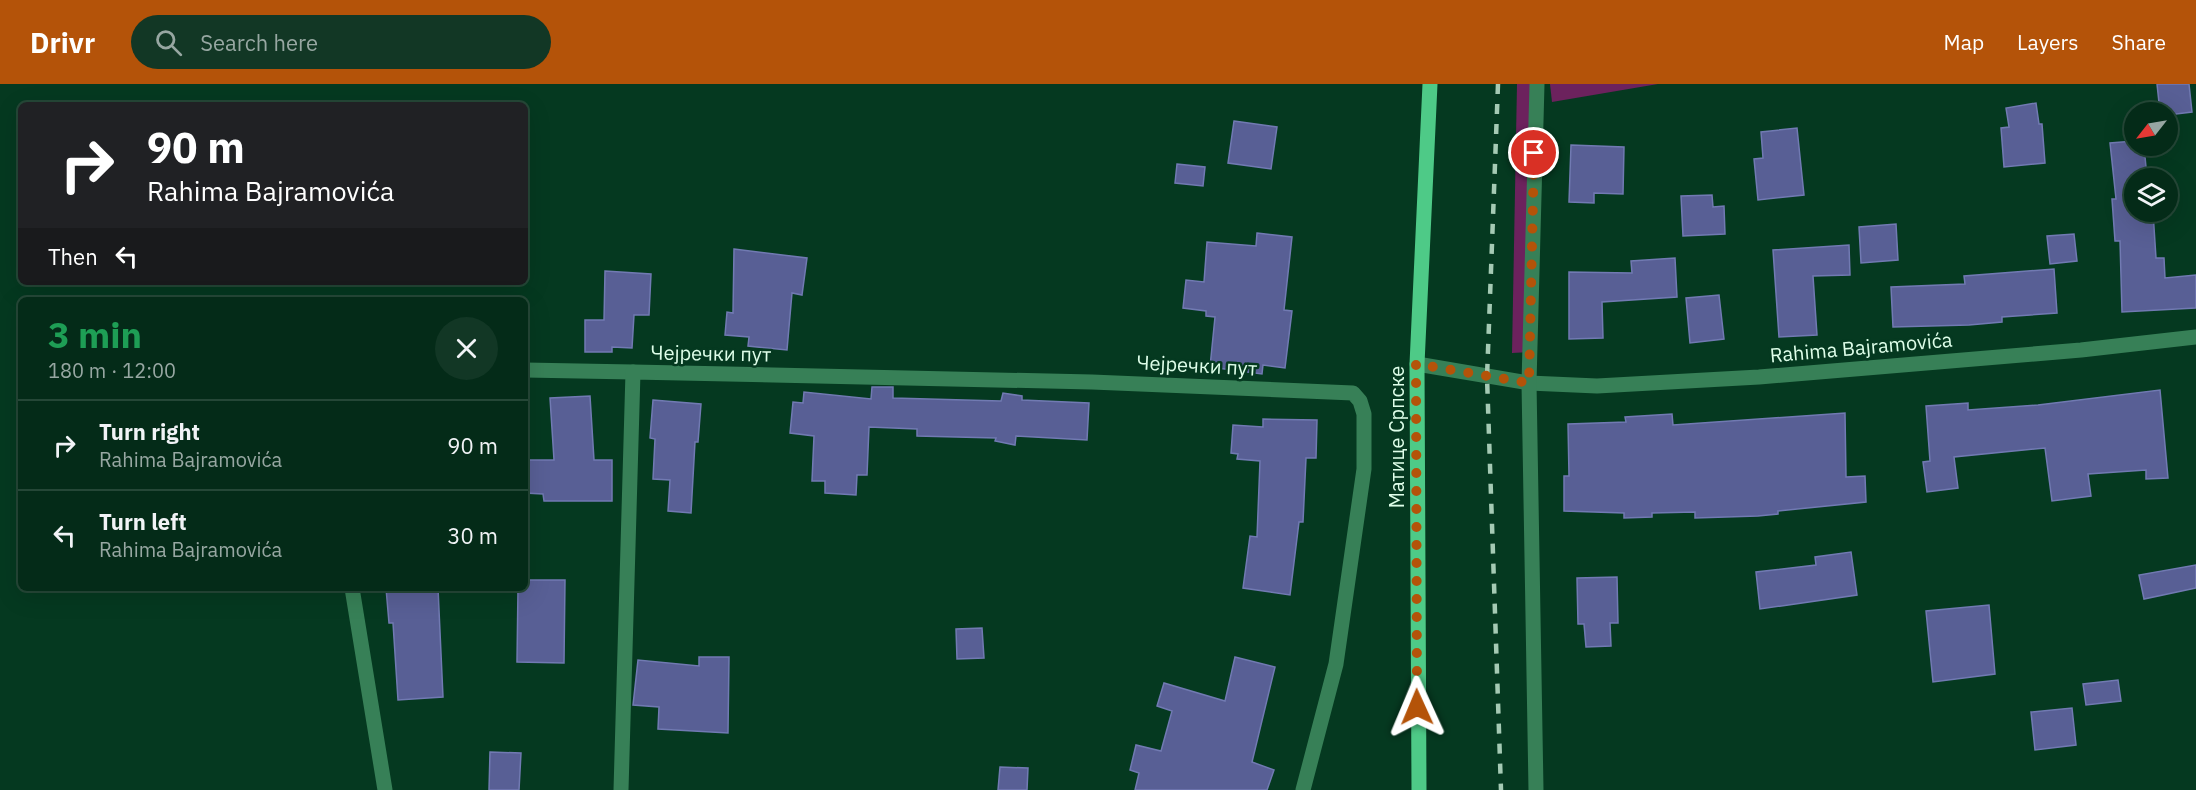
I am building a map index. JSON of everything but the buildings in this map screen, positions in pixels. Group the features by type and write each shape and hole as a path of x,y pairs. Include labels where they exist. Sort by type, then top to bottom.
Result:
{"main road":[{"name":"Матице Српске","path":"1419,790 1416,364 1430,84"}],"street":[{"path":"1536,790 1529,383 1537,84"},
{"name":"Rahima Bajramovića","path":"1416,364 1529,383 1597,386 1759,377 2081,350 2196,337"},
{"name":"Чејречки пут","path":"528,370 1092,382 1353,393 1360,401 1364,414 1364,469 1336,664 1303,790"},
{"name":"Чејречки пут","path":"621,790 633,372"},
{"path":"352,591 385,790"}],"shaded area":[{"path":"1517,84 1535,84 1531,352 1512,353"},
{"path":"1550,84 1658,84 1552,102"}],"railway":[{"path":"1498,84 1487,377 1501,790"}],"route":[{"path":"1417,707 1416,364 1487,378 1529,383 1534,153"}]}
